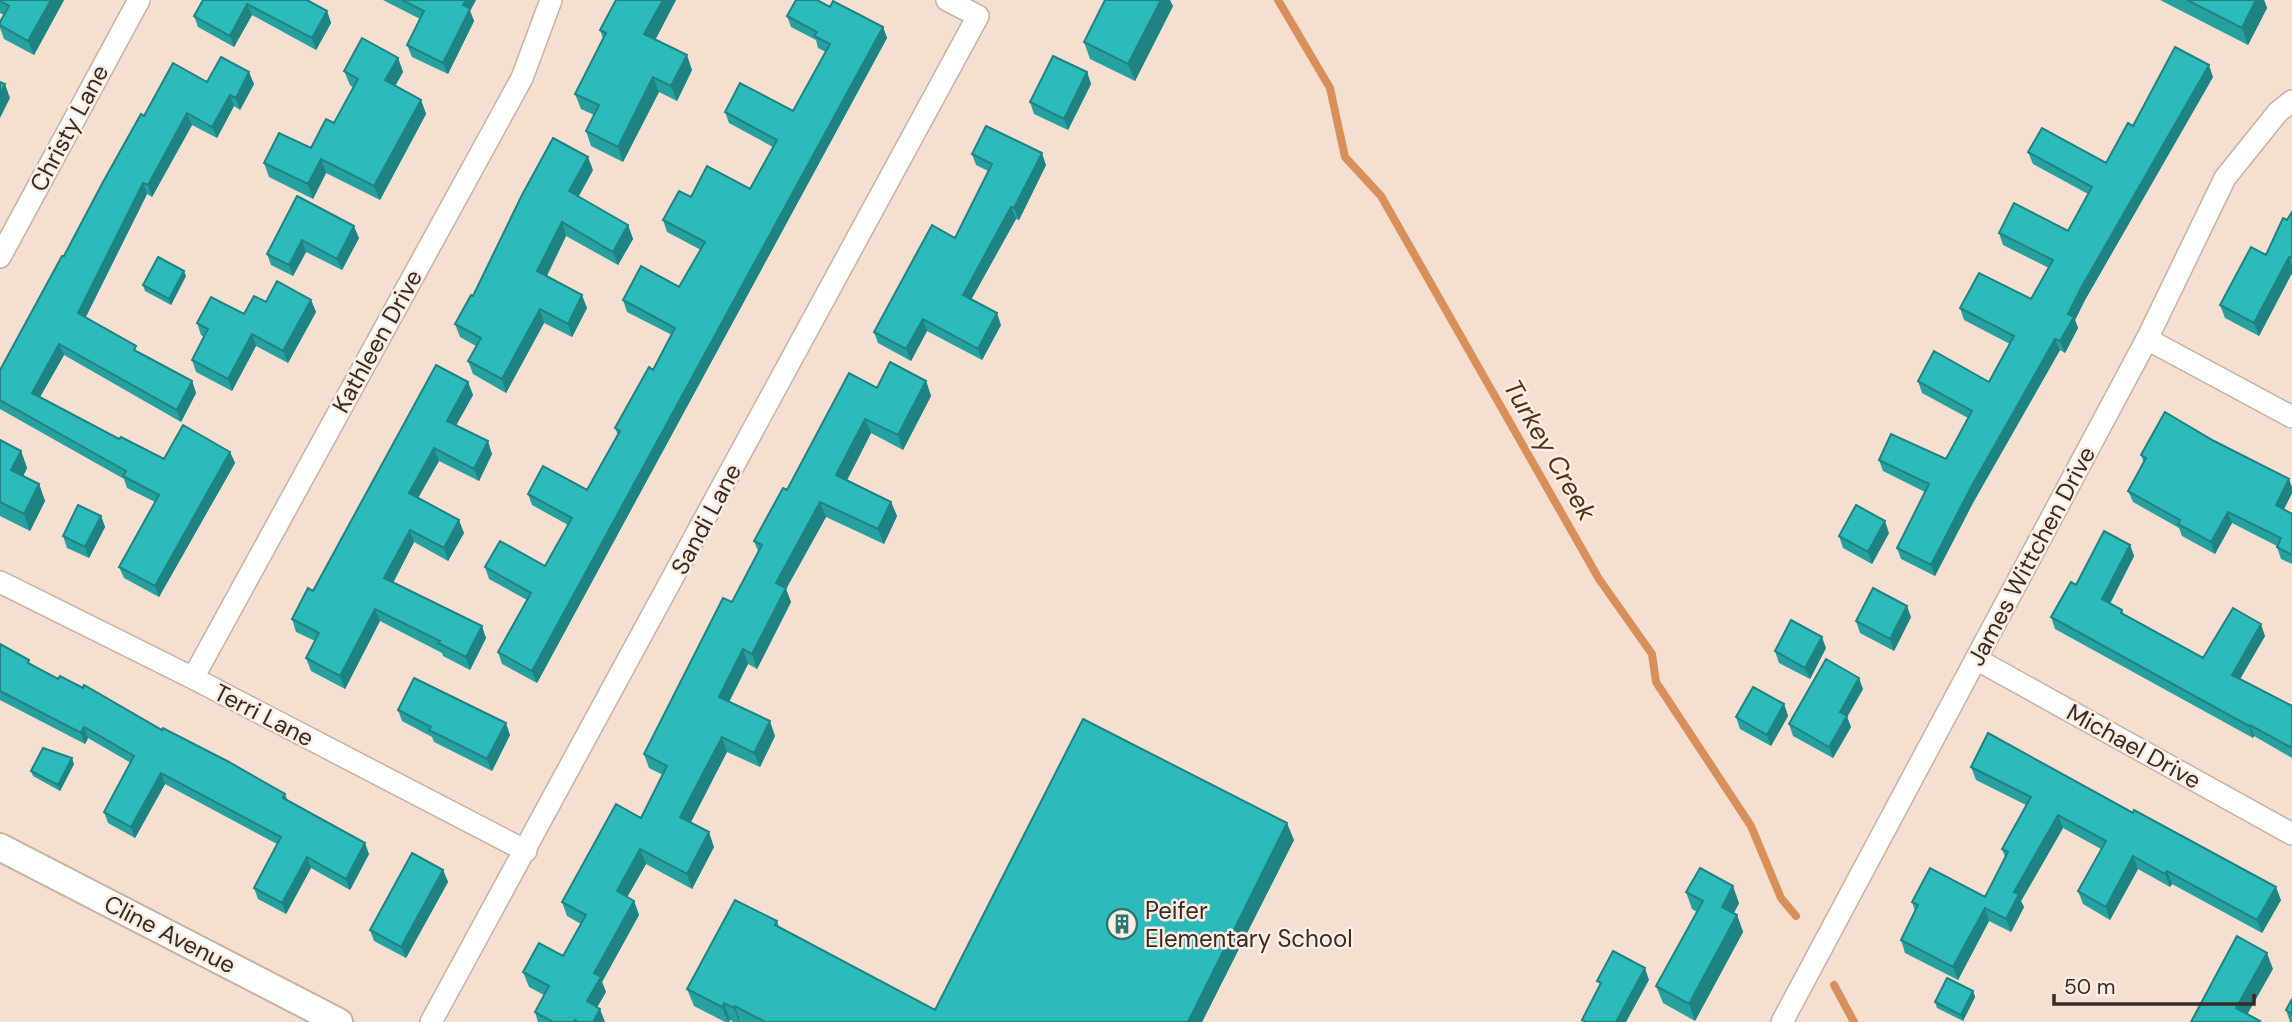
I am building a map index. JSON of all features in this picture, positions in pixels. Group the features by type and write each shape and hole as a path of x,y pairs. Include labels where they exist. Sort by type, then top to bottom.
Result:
{"street":[{"name":"Christy Lane","path":"0,257 139,0"},
{"name":"Kathleen Drive","path":"193,678 522,78 551,0"},
{"name":"Sandi Lane","path":"431,1022 978,16 947,0"},
{"name":"James Wittchen Drive","path":"1782,1022 2147,339 2225,178 2278,112 2292,102"},
{"path":"2147,339 2292,417"},
{"name":"Terri Lane","path":"0,582 193,678 526,851"},
{"name":"Michael Drive","path":"1976,659 2292,834"},
{"name":"Cline Avenue","path":"0,847 339,1022"}],"building":[{"path":"0,0 51,0 28,41 0,25 9,6"},
{"path":"203,0 307,0 327,11 312,38 247,4 230,36 194,16"},
{"path":"402,0 466,0 463,5 470,9 443,63 407,45 424,11"},
{"path":"616,0 663,0 644,34 687,55 671,86 653,77 618,147 586,131 599,105 575,94 606,33 600,30"},
{"path":"796,0 817,0 830,7 833,1 883,27 532,671 498,652 531,593 485,567 500,541 545,566 572,518 528,494 543,466 587,490 620,431 615,428 649,367 653,370 675,328 623,300 641,266 679,287 705,242 663,220 679,191 691,197 707,166 750,189 777,140 725,112 740,83 793,111 830,44 814,36 817,32 787,16"},
{"path":"1105,0 1161,0 1128,64 1084,42"},
{"path":"2187,0 2256,0 2242,28"},
{"path":"362,38 398,58 385,80 421,100 374,186 321,159 308,184 264,163 279,133 311,148 326,119 334,123 358,79 344,71"},
{"path":"2175,47 2209,65 2081,288 2068,314 2074,317 2060,341 2055,339 1970,489 1931,565 1897,548 1929,484 1879,460 1891,434 1946,459 1972,411 1918,381 1934,351 1989,382 2014,336 1960,308 1979,273 2031,299 2053,260 1999,233 2014,203 2068,231 2092,187 2028,152 2042,128 2106,163 2128,123 2133,126"},
{"path":"1053,56 1087,72 1064,119 1030,102"},
{"path":"221,57 249,72 236,98 230,95 212,127 187,113 148,185 143,183 78,313 136,346 134,350 192,381 177,410 59,344 32,393 119,439 121,437 164,459 183,425 230,452 155,586 119,567 159,495 123,476 126,471 0,400 0,370 141,114 144,116 173,63 207,82"},
{"path":"986,126 1042,153 1014,208 1011,207 963,295 997,313 978,349 923,319 906,349 874,332 932,225 955,238 992,164 972,154"},
{"path":"553,138 588,157 569,191 628,225 613,252 562,222 537,271 582,295 568,324 540,309 502,379 468,361 481,338 455,324 471,295 473,296"},
{"path":"297,196 354,226 337,259 302,240 289,265 267,254"},
{"path":"2292,212 2292,258 2289,257 2254,323 2220,305 2251,247 2266,255 2283,218 2287,220"},
{"path":"158,257 184,271 169,299 143,285"},
{"path":"277,281 311,300 283,351 252,334 228,379 192,360 208,329 197,323 211,297 244,314 254,296 266,302"},
{"path":"890,362 926,381 898,435 865,419 836,475 891,502 878,529 820,502 776,583 786,588 752,654 743,649 719,697 770,721 754,753 722,737 680,817 709,832 687,874 640,849 617,891 634,901 594,973 601,977 587,1001 600,1009 593,1022 553,1022 535,1012 549,986 523,972 539,943 563,956 586,915 562,902 616,804 641,818 667,766 644,754 723,598 732,602 762,545 754,541 783,488 787,490 849,373 877,388"},
{"path":"436,365 468,382 447,421 488,441 474,469 434,448 409,493 459,520 444,548 410,530 384,578 482,626 466,657 375,609 340,676 306,658 319,633 292,619 308,588 313,591"},
{"path":"2165,412 2214,441 2289,479 2276,505 2292,514 2292,555 2277,547 2281,538 2228,512 2211,542 2178,524 2180,520 2128,491 2146,458 2141,455"},
{"path":"0,440 21,451 11,470 39,484 24,514 0,502"},
{"path":"78,505 101,516 85,547 63,536"},
{"path":"1856,505 1885,521 1868,552 1839,536"},
{"path":"2104,531 2130,545 2102,599 2122,610 2121,613 2203,658 2233,608 2261,624 2232,675 2292,706 2292,748 2051,617 2071,582 2076,585"},
{"path":"1873,588 1907,606 1890,639 1856,621"},
{"path":"1791,620 1822,637 1805,668 1775,651"},
{"path":"0,644 58,679 60,676 83,688 84,685 162,730 163,728 229,762 285,794 283,798 365,843 346,879 307,857 282,903 254,888 281,837 161,773 131,827 104,812 134,756 84,727 81,733 0,691"},
{"path":"1826,659 1859,678 1840,712 1847,716 1829,747 1789,724"},
{"path":"414,678 506,723 487,759 429,730 431,727 398,710"},
{"path":"1753,687 1784,704 1767,735 1736,717"},
{"name":"Peifer Elementary School","path":"1083,719 1287,823 1188,1022 765,1022 735,1006 734,1008 724,1003 722,1007 687,989 735,900 777,921 775,925 935,1010"},
{"path":"1988,733 2133,813 2134,810 2276,887 2257,920 2167,871 2165,874 2133,856 2106,907 2078,891 2106,841 2058,815 2014,892 2019,894 2006,919 1985,908 1953,967 1901,940 1918,905 1912,902 1930,868 1985,897 2008,852 2002,849 2031,797 1971,767"},
{"path":"43,748 72,758 58,785 31,771"},
{"path":"412,853 443,870 401,947 370,930"},
{"path":"1700,868 1733,886 1722,907 1737,915 1689,1004 1656,986 1703,901 1686,892"},
{"path":"2237,936 2267,953 2236,1008 2260,1021 2191,1022"},
{"path":"1613,951 1645,968 1616,1022 1586,1022 1582,1020 1601,983 1597,981"},
{"path":"1947,978 1973,991 1961,1015 1935,1002"},
{"path":"2292,999 2292,1014 2286,1010"}],"waterway":[{"name":"Turkey Creek","path":"1278,0 1330,88 1345,157 1381,196 1599,579 1652,654 1656,682 1751,826 1781,898 1796,916"},
{"name":"Turkey Creek","path":"1834,985 1854,1022"}],"place":[{"name":"Peifer Elementary School","path":"1122,924"}]}
